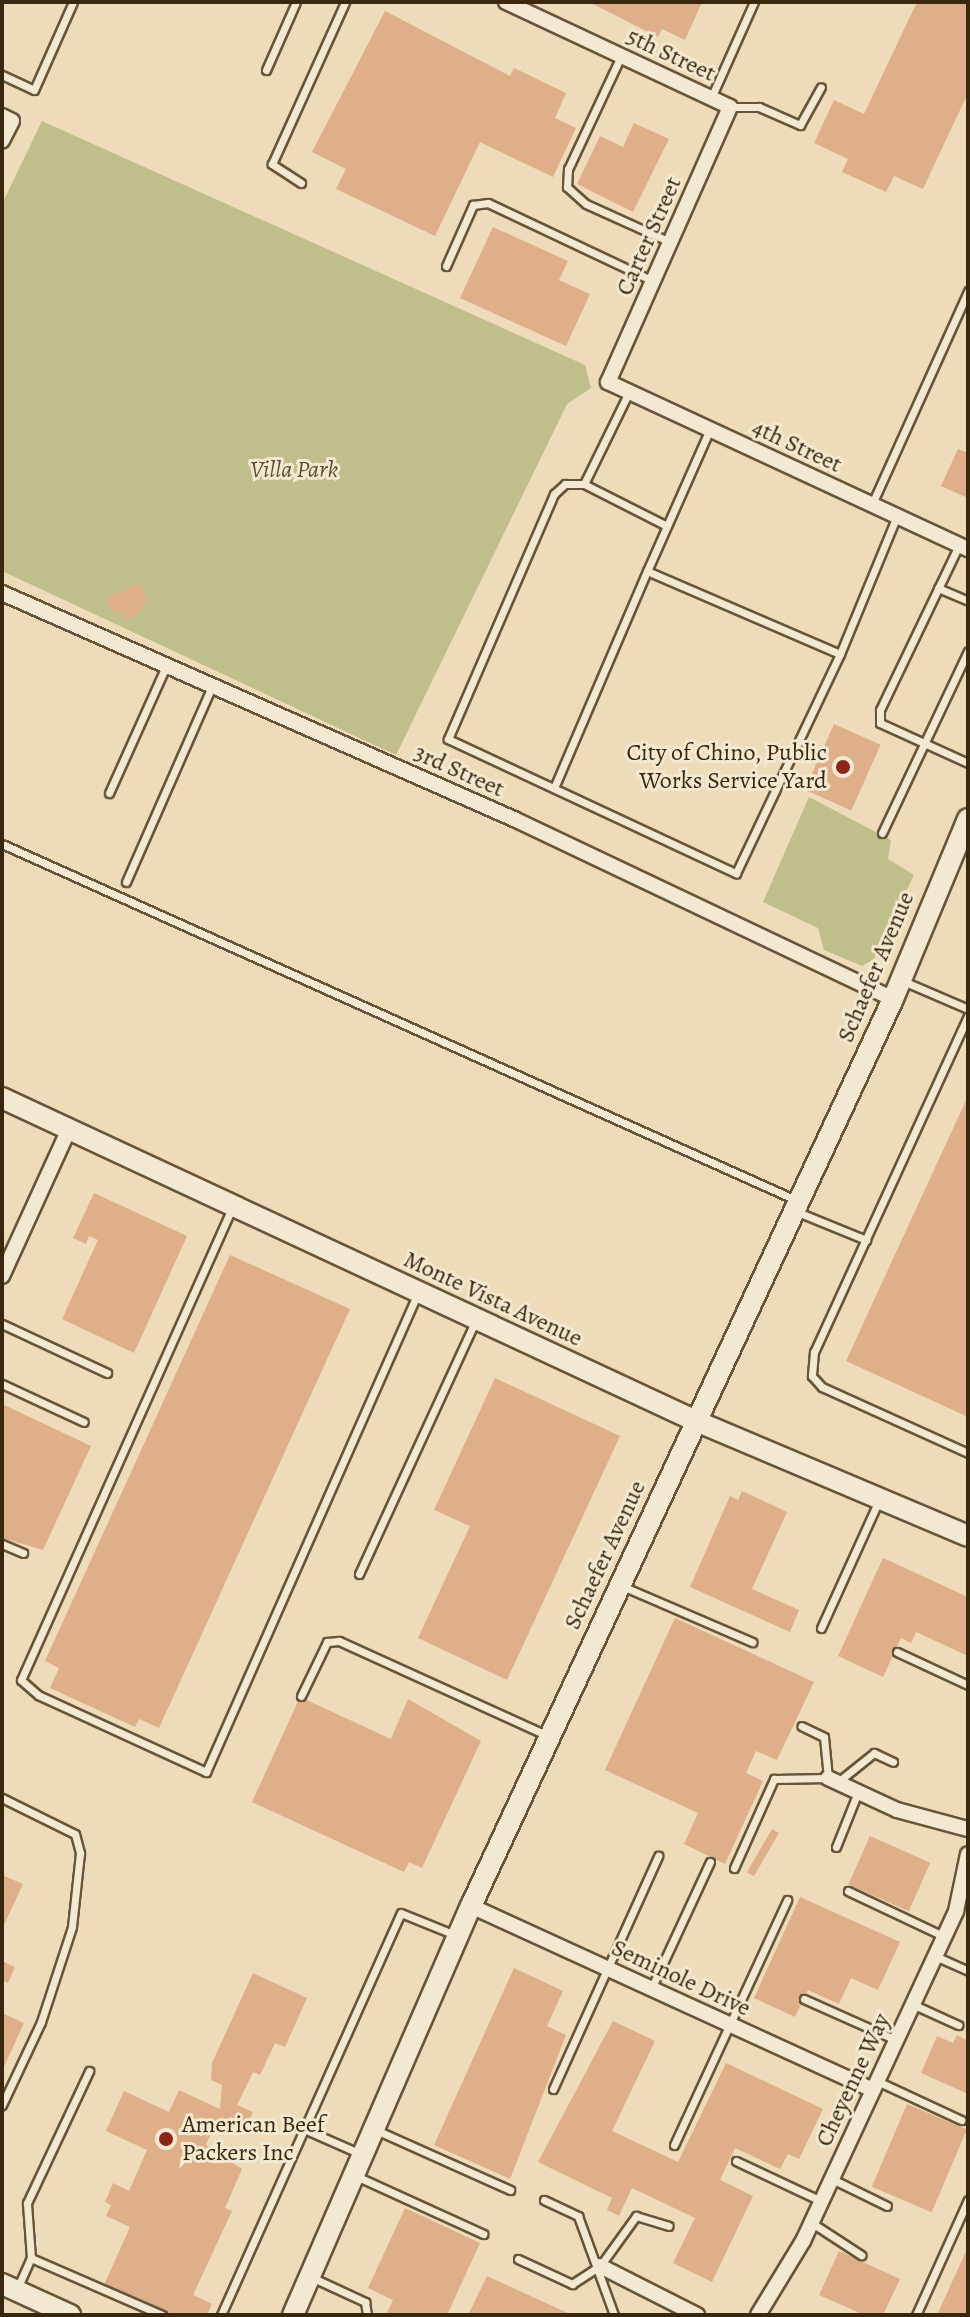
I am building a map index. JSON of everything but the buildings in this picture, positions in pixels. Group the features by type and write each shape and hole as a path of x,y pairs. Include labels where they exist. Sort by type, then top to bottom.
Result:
{"street":[{"name":"5th Street","path":"506,2 730,107"},
{"name":"Carter Street","path":"608,382 730,107"},
{"path":"2,141 7,118"},
{"name":"4th Street","path":"608,382 963,547"},
{"name":"3rd Street","path":"2,593 897,990"},
{"name":"Schaefer Avenue","path":"293,2315 471,1906 897,990 962,846 968,819"},
{"name":"Monte Vista Avenue","path":"2,1098 232,1208 696,1421 968,1536"},
{"path":"2,1276 69,1129"},
{"path":"833,1780 858,1792 968,1829"},
{"name":"Cheyenne Way","path":"758,2315 812,2223 935,1956 968,1855"},
{"name":"Seminole Drive","path":"471,1906 728,2024 875,2085"},
{"path":"600,2266 697,2315"},
{"path":"9,2288 70,2315"}],"lane":[{"path":"2,75 34,90 73,2"},
{"path":"266,70 296,2"},
{"path":"301,183 272,164 345,2"},
{"path":"711,98 754,2"},
{"path":"621,56 568,169 567,187 586,204 670,243"},
{"path":"730,107 759,107 800,125 821,87"},
{"path":"446,266 473,205 488,203 653,281"},
{"path":"872,504 966,303 968,291"},
{"path":"584,484 629,392"},
{"path":"554,788 665,525 710,429"},
{"path":"665,525 584,484 565,484 554,494 448,739 736,873 840,654 897,516"},
{"path":"963,547 938,588 880,710 880,723 968,763"},
{"path":"647,571 840,654"},
{"path":"938,588 968,601"},
{"path":"882,833 968,651"},
{"path":"109,793 166,666"},
{"path":"126,882 212,686"},
{"path":"2,844 866,1240"},
{"path":"897,990 968,1009"},
{"path":"968,1016 814,1352 812,1376 822,1387 968,1453"},
{"path":"232,1208 21,1680 38,1695 206,1772 418,1293"},
{"path":"359,1574 476,1320"},
{"path":"2,1324 107,1373"},
{"path":"2,1384 84,1422"},
{"path":"821,1628 880,1498"},
{"path":"2,1544 23,1553"},
{"path":"620,1585 752,1642"},
{"path":"301,1696 327,1642 339,1641 550,1737"},
{"path":"897,1652 968,1685"},
{"path":"801,1726 824,1737 833,1780"},
{"path":"734,1868 774,1779 833,1780 874,1753 893,1762"},
{"path":"836,1847 858,1792"},
{"path":"2,1798 75,1834 80,1853 72,1927 41,2022 2,2105"},
{"path":"553,2089 658,1856"},
{"path":"651,1989 710,1862"},
{"path":"848,1891 944,1936"},
{"path":"674,2145 787,1900"},
{"path":"221,2315 401,1913 458,1936"},
{"path":"935,1956 968,1971"},
{"path":"804,1999 896,2040"},
{"path":"912,2004 958,2025"},
{"path":"9,2288 31,2258 27,2203 89,2071"},
{"path":"875,2085 961,2120"},
{"path":"304,2129 363,2155"},
{"path":"374,2129 510,2190"},
{"path":"736,2161 822,2201"},
{"path":"354,2176 483,2234"},
{"path":"832,2179 887,2206"},
{"path":"544,2200 578,2216 600,2266 614,2315"},
{"path":"916,2315 968,2200"},
{"path":"518,2259 572,2284 600,2266 636,2216 669,2226"},
{"path":"812,2223 861,2255"},
{"path":"31,2258 162,2315"},
{"path":"310,2276 365,2302 367,2315"}],"green space":[{"name":"Villa Park","path":"42,121 585,365 591,388 567,404 396,755 2,571 2,204"},
{"path":"809,797 891,840 888,859 914,875 874,959 862,966 824,950 818,928 763,902"}],"place":[{"name":"City of Chino, Public Works Service Yard","path":"843,767"},
{"name":"American Beef Packers Inc","path":"166,2139"}]}
